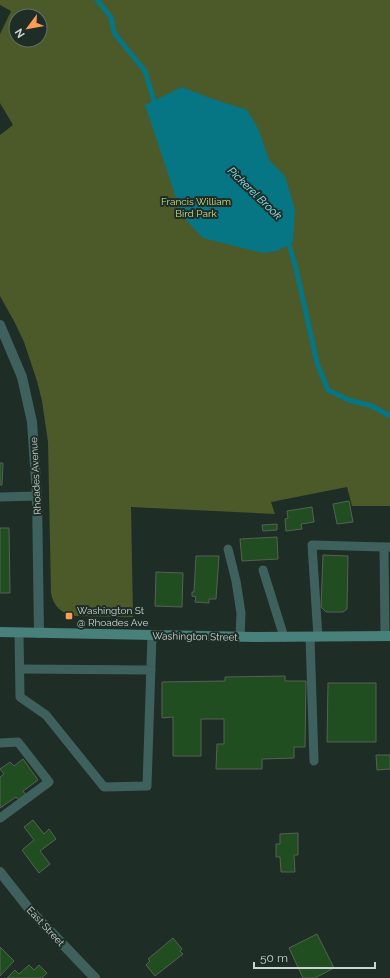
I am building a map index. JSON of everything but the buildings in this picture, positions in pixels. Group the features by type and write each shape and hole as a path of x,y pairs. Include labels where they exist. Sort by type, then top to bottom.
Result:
{"main road":[{"name":"Washington Street","path":"0,632 240,637 388,636"}],"street":[{"name":"Rhoades Avenue","path":"0,324 22,377 32,422 37,496 39,633"},
{"name":"East Street","path":"0,872 30,910 95,978"}],"lane":[{"path":"0,497 37,496"},
{"path":"314,761 312,545 387,547 388,636"},
{"path":"228,549 236,581 241,613 240,637"},
{"path":"263,570 284,637"},
{"path":"19,633 20,697 46,716 104,787 147,786 152,635"},
{"path":"20,669 151,670"},
{"path":"0,743 18,742 49,782 0,818"}],"green space":[{"name":"Francis William Bird Park","path":"0,0 390,0 390,506 352,506 347,487 271,502 275,514 131,507 133,617 75,616 59,609 52,598 51,593 48,442 42,401 24,342 0,296 0,135 13,125 0,103 0,34 8,17 8,48 48,48 48,8 8,8 8,9 0,5"}],"water":[{"path":"182,87 247,110 258,128 269,160 285,176 295,210 293,242 277,251 262,253 203,238 182,216 145,105"}],"waterway":[{"name":"Pickerel Brook","path":"97,0 111,17 114,33 145,71 156,107"},
{"name":"Pickerel Brook","path":"287,238 296,268 317,363 328,390 349,400 372,406 390,416"}],"place":[{"name":"Washington St @ Rhoades Ave","path":"69,616"}]}
